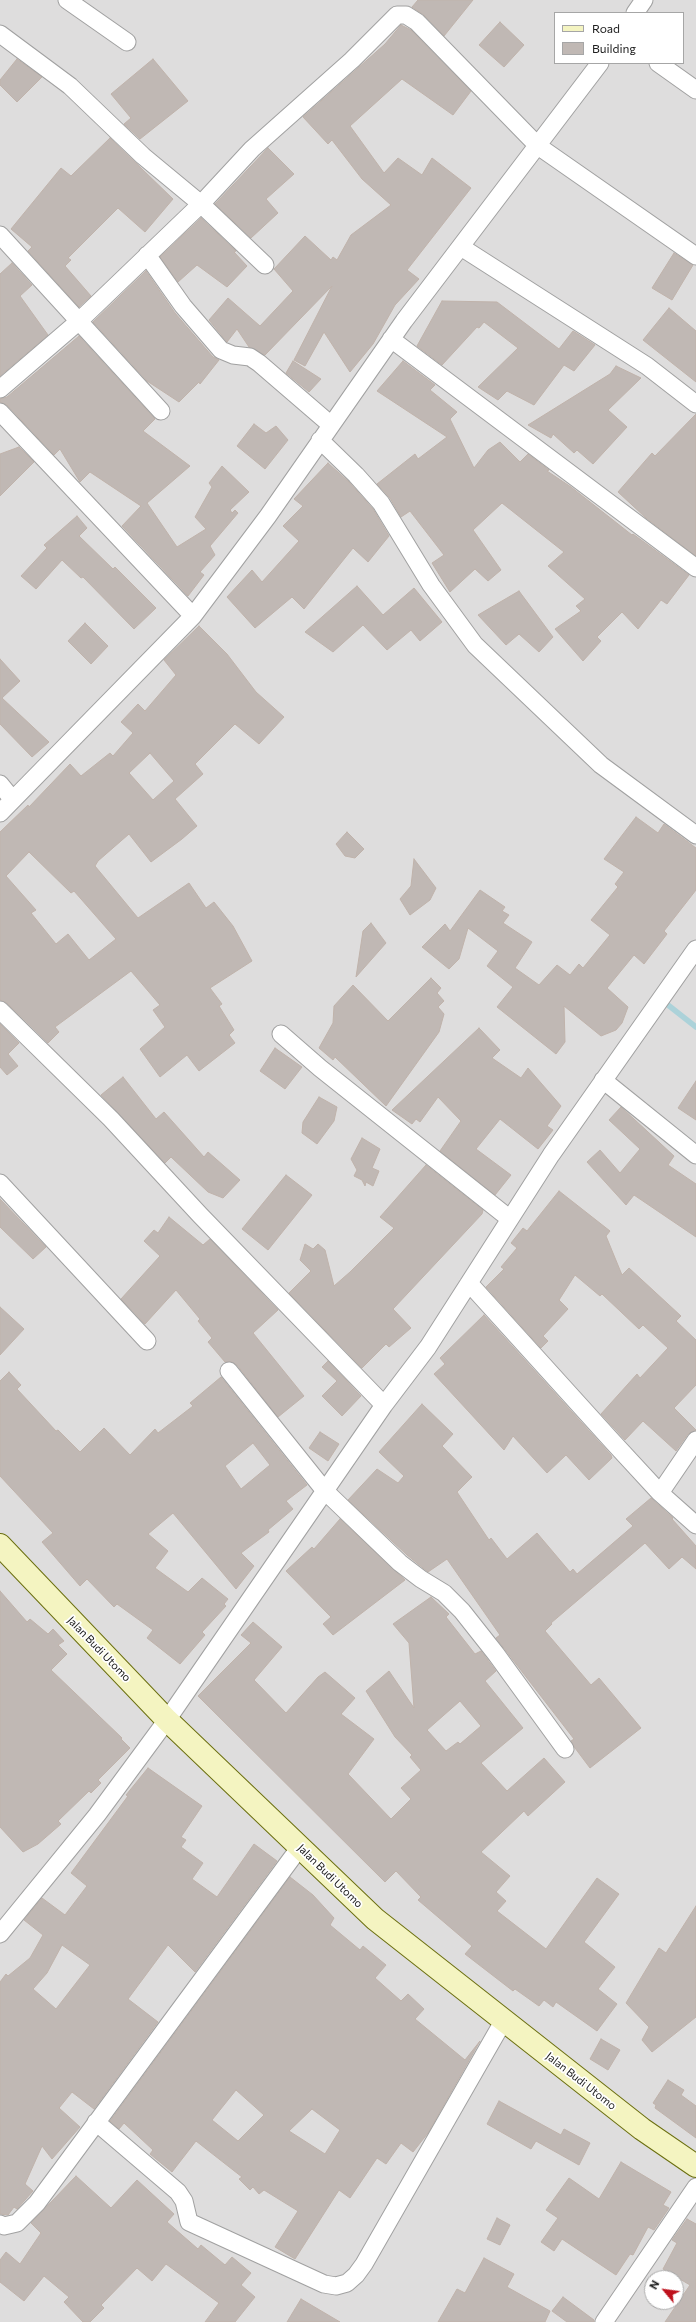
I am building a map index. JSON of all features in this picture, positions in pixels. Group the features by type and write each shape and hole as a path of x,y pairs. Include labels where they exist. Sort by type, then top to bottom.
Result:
{"street":[{"path":"67,0 127,42"},
{"path":"636,12 644,0"},
{"path":"0,389 78,322 201,204 252,149 352,60 397,15 406,15 417,22 538,146 696,256"},
{"path":"0,34 70,86 143,156 201,204 265,265"},
{"path":"0,813 193,616 268,516 391,339 599,64"},
{"path":"659,64 696,90"},
{"path":"0,235 161,411"},
{"path":"461,247 646,366 696,404"},
{"path":"147,255 184,306 221,350 233,355 250,357 260,363 331,425"},
{"path":"391,339 696,568"},
{"path":"0,412 193,616"},
{"path":"320,440 381,503 431,585 475,645 601,766 696,835"},
{"path":"0,784 13,800"},
{"path":"0,1934 98,1815 167,1720 384,1405 428,1347 551,1155 696,949"},
{"path":"0,1010 111,1119 200,1215 384,1405"},
{"path":"282,1034 320,1068 510,1220"},
{"path":"603,1080 696,1154"},
{"path":"0,1182 147,1342"},
{"path":"469,1283 660,1493 696,1525"},
{"path":"229,1371 324,1491 400,1563 420,1579 444,1593 462,1611 496,1654 565,1749"},
{"path":"660,1493 696,1440"},
{"name":"Jalan Budi Utomo","path":"0,1545 167,1720 375,1919 642,2129 696,2166"},
{"path":"0,2224 4,2226 17,2223 37,2203 300,1847"},
{"path":"96,2122 178,2192 184,2201 189,2222 324,2284 336,2286 347,2283 364,2264 504,2020"},
{"path":"604,2322 696,2186"}],"shaded area":[{"path":"0,0 696,0 696,2322 0,2322"}],"building":[{"path":"418,0 473,0 444,36 424,15 412,7"},
{"path":"500,22 524,45 504,67 479,45"},
{"path":"401,25 411,30 471,91 453,115 402,79 350,126 384,173 398,158 422,175 432,158 471,188 407,270 419,279 395,305 373,344 350,372 324,332 305,366 294,360 332,286 265,355 249,347 237,329 227,342 209,320 228,298 260,326 293,291 274,269 305,236 331,260 333,257 337,260 351,235 391,205 362,179 332,140 328,144 303,117 385,44"},
{"path":"17,59 42,77 17,102 0,85 0,80"},
{"path":"153,59 188,101 140,139 124,124 131,118 111,94"},
{"path":"110,138 173,199 145,232 118,208 68,258 71,260 65,266 91,296 79,307 28,251 32,247 11,229 61,168 71,176"},
{"path":"268,148 294,174 266,199 278,213 251,238 215,204"},
{"path":"201,218 236,251 234,252 247,266 227,287 197,265 178,282 160,257"},
{"path":"674,253 693,265 672,300 652,288"},
{"path":"12,263 32,285 20,296 48,335 0,376 0,274"},
{"path":"146,271 175,313 213,357 219,360 200,384 199,382 179,402 147,381 93,322"},
{"path":"442,301 497,302 559,349 573,331 595,345 574,371 564,365 534,405 507,391 498,400 478,387 518,348 484,322 479,328 477,327 442,365 417,346"},
{"path":"669,308 696,331 696,382 643,340"},
{"path":"79,336 155,419 143,431 190,466 147,503 177,547 206,529 195,517 212,487 209,483 222,466 249,492 230,510 232,513 235,510 238,513 210,546 215,555 200,572 204,575 188,596 122,526 141,506 90,472 80,482 60,449 54,455 7,405 0,402 0,399 7,397"},
{"path":"293,361 321,379 309,392 286,373"},
{"path":"403,361 435,385 430,390 457,412 450,419 474,468 488,450 500,442 520,462 528,454 549,470 547,471 571,487 632,535 633,534 689,575 667,604 661,600 638,629 622,612 597,637 601,641 583,661 555,629 581,611 576,606 585,599 548,566 564,552 502,503 473,530 501,570 488,581 475,569 450,592 432,563 444,555 410,511 401,517 390,498 377,484 415,454 418,459 447,437 377,391"},
{"path":"616,366 641,378 608,410 627,427 593,464 577,450 574,453 553,434 551,438 528,425 610,374"},
{"path":"696,414 696,556 646,518 618,492 652,453 655,456"},
{"path":"254,424 266,433 276,426 288,440 265,469 237,446"},
{"path":"19,447 34,462 0,496 0,454"},
{"path":"328,463 349,482 373,509 389,536 368,562 353,548 304,609 292,597 255,628 227,597 252,570 262,582 299,541 283,526 303,506 294,499"},
{"path":"77,516 87,528 79,536 113,569 115,567 156,608 134,629 83,577 81,578 62,560 36,589 21,576 47,548 44,545"},
{"path":"357,586 383,615 414,588 442,622 420,641 411,630 387,650 363,625 333,652 305,632"},
{"path":"519,591 553,637 539,652 519,634 506,645 478,615"},
{"path":"85,623 108,646 91,664 68,641"},
{"path":"199,626 227,654 256,692 284,717 259,744 235,724 195,764 203,774 175,799 197,826 182,839 151,862 129,834 98,861 95,866 138,918 189,883 206,908 214,902 233,926 252,961 210,988 222,1004 219,1006 234,1030 229,1035 235,1043 199,1071 187,1055 160,1077 140,1049 165,1027 153,1010 160,1005 131,971 55,1027 59,1032 48,1043 7,1003 0,1000 0,832 28,805 29,807 70,764 81,776 110,753 113,756 133,733 121,722 138,704 145,711 176,675 164,660","holes":["150,753 174,781 153,800 129,773","29,852 71,893 74,891 116,939 89,960 68,934 56,944 31,913 36,910 6,876"]},
{"path":"0,659 20,681 2,698 49,742 32,757 0,724"},
{"path":"636,817 658,833 664,824 696,848 696,890 664,931 667,934 644,964 634,955 607,988 628,1007 622,1023 616,1030 601,1036 564,1006 565,1042 556,1054 497,1007 513,987 487,966 498,951 468,928 459,959 449,969 422,947 445,924 450,931 480,890 505,907 502,911 509,915 503,923 532,942 515,968 539,985 557,965 570,975 579,964 583,968 610,935 591,920 618,887 615,884 624,872 604,859"},
{"path":"347,832 364,849 355,858 345,856 336,844"},
{"path":"414,859 436,888 430,900 410,915 400,899 411,886"},
{"path":"371,923 386,943 356,977 363,931"},
{"path":"431,978 441,988 437,993 444,1001 438,1007 444,1014 439,1032 386,1106 335,1057 333,1060 319,1048 333,1023 334,1006 353,985 388,1021"},
{"path":"0,1024 19,1043 8,1054 18,1066 7,1075 0,1067"},
{"path":"479,1028 500,1050 492,1058 521,1078 528,1068 561,1106 547,1126 553,1130 538,1149 500,1119 476,1149 511,1175 495,1195 440,1151 461,1121 438,1097 420,1122 416,1119 412,1124 392,1110"},
{"path":"275,1048 302,1067 285,1089 260,1071"},
{"path":"123,1077 156,1119 164,1112 204,1157 208,1152 240,1180 223,1198 208,1192 171,1157 165,1163 101,1095"},
{"path":"696,1081 696,1120 678,1108"},
{"path":"319,1097 337,1107 334,1121 317,1144 302,1133 303,1122"},
{"path":"621,1107 674,1156 668,1165 696,1184 696,1237 634,1195 626,1205 587,1162 600,1150 620,1173 640,1149 609,1120"},
{"path":"362,1138 380,1149 372,1168 379,1171 373,1186 366,1182 365,1186 362,1180 354,1176 357,1170 351,1159"},
{"path":"426,1165 483,1210 482,1214 393,1309 411,1328 389,1347 386,1344 362,1368 289,1293 311,1271 300,1260 305,1244 313,1249 318,1244 325,1250 334,1286 350,1272 394,1228 380,1217"},
{"path":"286,1175 312,1195 268,1250 242,1229"},
{"path":"559,1191 610,1231 606,1236 622,1275 629,1268 681,1316 676,1321 696,1340 696,1385 674,1408 696,1430 688,1434 676,1451 643,1421 625,1440 601,1414 637,1374 640,1378 668,1348 643,1325 639,1329 602,1294 600,1296 575,1275 559,1300 568,1309 543,1336 548,1341 541,1348 486,1287 504,1269 501,1267 517,1248 511,1243 523,1228 527,1231"},
{"path":"0,1199 46,1247 33,1259 0,1227"},
{"path":"169,1217 203,1245 210,1239 278,1310 253,1333 304,1396 278,1417 237,1365 232,1362 225,1362 208,1342 212,1338 198,1321 200,1319 176,1290 145,1324 121,1299 160,1256 144,1241 154,1230 158,1233"},
{"path":"0,1307 24,1329 0,1355"},
{"path":"484,1315 611,1455 612,1458 589,1480 566,1455 547,1473 513,1436 504,1450 434,1374 445,1364 440,1358"},
{"path":"328,1361 361,1396 342,1416 322,1396 337,1381 322,1367"},
{"path":"9,1372 21,1385 17,1389 56,1431 58,1430 80,1452 104,1428 130,1455 155,1429 158,1433 193,1406 190,1403 221,1377 307,1485 286,1501 293,1509 268,1530 269,1532 241,1553 254,1566 236,1589 173,1513 148,1534 168,1551 155,1568 188,1592 202,1578 228,1599 224,1604 226,1606 202,1632 205,1635 180,1664 147,1638 153,1630 117,1604 114,1607 87,1579 80,1586 42,1542 53,1533 0,1476 0,1381","holes":["253,1443 270,1465 241,1489 225,1466"]},
{"path":"422,1404 453,1434 442,1446 472,1477 457,1492 489,1540 491,1538 507,1559 537,1533 570,1572 573,1569 577,1574 633,1526 626,1519 651,1498 673,1518 672,1519 696,1546 696,1569 682,1557 669,1569 645,1543 551,1623 552,1624 545,1631 591,1685 599,1678 641,1728 590,1768 571,1741 574,1739 496,1638 500,1635 447,1559 428,1572 407,1555 348,1500 377,1469 398,1483 404,1476 379,1452"},
{"path":"320,1432 339,1444 328,1461 309,1448"},
{"path":"340,1519 405,1580 333,1635 323,1624 331,1617 286,1571 312,1547 314,1549"},
{"path":"0,1591 27,1622 30,1619 48,1634 53,1629 64,1641 58,1645 67,1654 51,1670 122,1738 121,1739 130,1748 98,1780 101,1783 91,1793 89,1791 58,1821 61,1824 38,1844 23,1852 0,1827"},
{"path":"431,1597 449,1614 446,1617 475,1654 481,1651 496,1671 485,1681 523,1728 481,1763 507,1791 544,1758 565,1782 528,1816 524,1811 481,1852 510,1876 496,1892 506,1901 497,1911 546,1949 597,1878 619,1894 584,1942 615,1967 598,1989 617,2004 597,2031 556,2002 553,2007 544,2000 539,2006 515,1989 513,1991 465,1954 472,1946 418,1900 421,1897 396,1871 385,1882 198,1696 251,1643 241,1635 253,1622 282,1647 254,1680 286,1713 318,1677 325,1672 355,1698 341,1714 374,1739 348,1774 391,1819 411,1799 401,1788 421,1770 410,1757 412,1755 395,1737 366,1691 389,1671 414,1708 409,1643 393,1624","holes":["460,1701 481,1726 460,1744 458,1742 446,1751 427,1730"]},
{"path":"148,1768 202,1806 181,1837 186,1840 181,1847 203,1863 192,1879 217,1897 254,1844 277,1861 195,1972 168,1945 128,1999 158,2022 94,2109 72,2092 59,2108 80,2127 52,2159 42,2146 25,2184 33,2191 17,2209 14,2207 8,2215 0,2214 0,1982 6,1974 8,1976 30,1958 43,1935 24,1920 42,1898 65,1915 87,1886 71,1873 128,1796 126,1795","holes":["62,1945 90,1965 56,2009 33,1989 47,1973"]},
{"path":"290,1877 313,1895 334,1918 330,1925 360,1950 363,1946 386,1965 375,1978 401,2001 408,1994 424,2009 415,2019 465,2060 480,2041 428,2133 413,2152 401,2143 386,2164 377,2158 350,2198 339,2190 295,2259 275,2247 298,2211 264,2190 259,2194 253,2187 250,2190 239,2179 242,2177 196,2141 172,2172 150,2154 153,2150 124,2123 119,2129 110,2121","holes":["236,2090 264,2115 238,2141 212,2120","312,2109 340,2130 325,2154 289,2131"]},
{"path":"696,1906 696,2017 652,2052 642,2040 649,2027 626,2003 659,1948 666,1953"},
{"path":"601,2039 620,2050 608,2070 590,2059"},
{"path":"668,2080 684,2090 681,2095 696,2106 696,2138 655,2108 656,2105 653,2103"},
{"path":"499,2101 561,2135 564,2129 590,2143 579,2165 536,2141 531,2149 487,2124"},
{"path":"621,2162 671,2192 663,2205 669,2208 654,2230 648,2227 633,2255 630,2254 616,2275 562,2239 554,2251 541,2242 558,2218 546,2210 569,2178 599,2199"},
{"path":"76,2176 111,2208 137,2180 174,2214 167,2222 198,2249 201,2245 225,2265 232,2257 251,2273 241,2285 255,2297 235,2322 205,2322 219,2303 166,2264 152,2281 137,2268 101,2305 104,2308 90,2322 83,2322 64,2302 69,2297 44,2276 24,2301 0,2282 0,2260 6,2252 20,2264 41,2233 31,2223"},
{"path":"497,2218 510,2225 500,2245 487,2239"},
{"path":"687,2219 696,2224 696,2322 665,2322 673,2310 684,2310 684,2294 690,2285 684,2281 684,2270 663,2269 677,2243 672,2240"},
{"path":"484,2258 514,2274 507,2287 550,2311 545,2322 438,2322 457,2289 465,2293"},
{"path":"563,2297 594,2320 594,2322 567,2322 552,2311"},
{"path":"301,2299 340,2322 287,2322"}],"waterway":[{"path":"668,1005 696,1027"}]}
